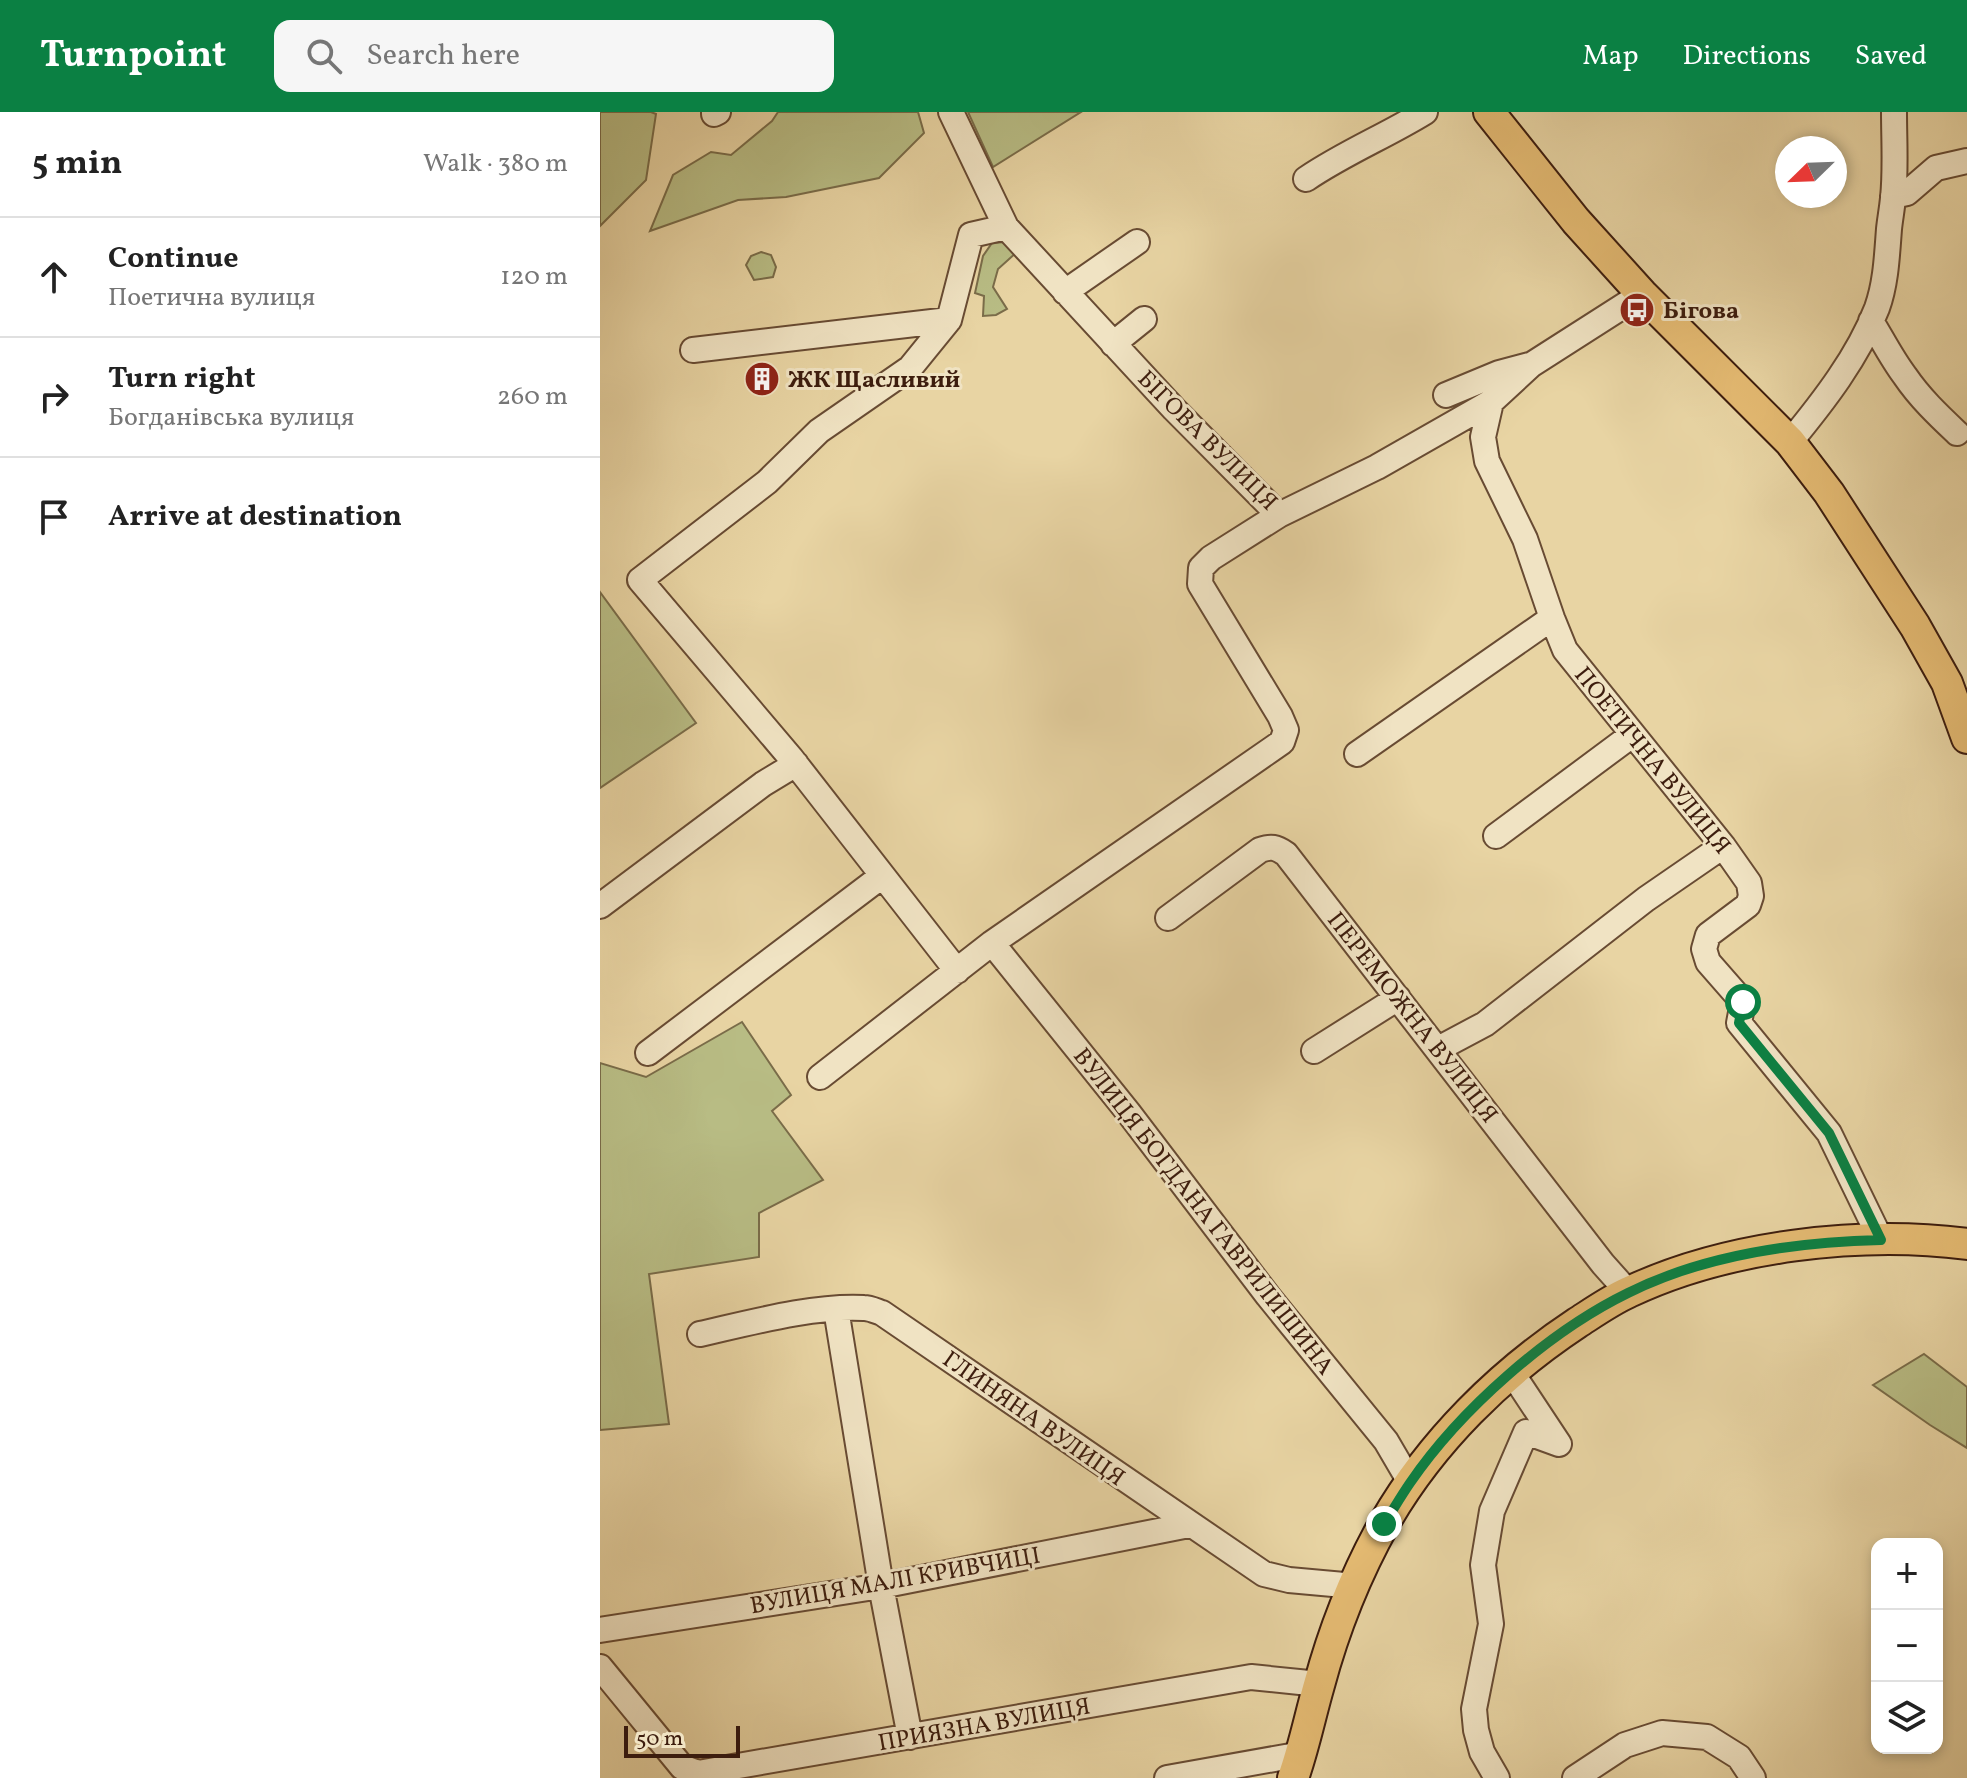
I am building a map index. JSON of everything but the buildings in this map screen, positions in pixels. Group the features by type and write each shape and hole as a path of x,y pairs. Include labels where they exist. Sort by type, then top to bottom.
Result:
{"main road":[{"path":"1489,112 1576,221 1642,294 1790,442 1829,493 1915,626 1947,683 1967,738"},
{"path":"1298,1766 1336,1632 1384,1524 1410,1482 1465,1417 1512,1373 1567,1330 1628,1292 1685,1270 1743,1254 1881,1240 1935,1240 1967,1244"}],"street":[{"name":"БІГОВА ВУЛИЦЯ","path":"951,112 1006,227 1113,344 1147,365 1279,515 1377,467 1491,402"},
{"path":"1306,179 1425,112"},
{"path":"1790,442 1837,380 1871,321 1882,292 1893,196 1894,112"},
{"path":"1893,196 1907,193 1936,168 1967,161"},
{"path":"957,971 796,764 640,580 767,482 819,431 910,368 949,320 971,235 1006,227"},
{"path":"1065,292 1137,242"},
{"path":"1491,402 1531,365 1642,294"},
{"path":"1113,344 1144,319"},
{"path":"693,350 949,320"},
{"path":"1871,321 1902,373 1927,405 1957,433"},
{"path":"1446,395 1499,373 1531,365"},
{"name":"ПОЕТИЧНА ВУЛИЦЯ","path":"1491,402 1483,437 1487,461 1525,539 1565,650 1723,846 1749,883 1751,896 1748,905 1708,935 1704,949 1708,962 1743,1002 1739,1023 1829,1133 1881,1240"},
{"path":"820,1077 992,943 1282,742 1286,730 1280,716 1200,584 1201,568 1211,558 1279,515"},
{"path":"1357,754 1552,618"},
{"path":"1496,836 1632,735"},
{"path":"600,906 763,784 796,764"},
{"name":"ПЕРЕМОЖНА ВУЛИЦЯ","path":"1168,918 1260,850 1269,846 1286,854 1603,1264 1628,1292"},
{"path":"1438,1049 1485,1024 1646,899 1723,846"},
{"path":"648,1053 882,876"},
{"name":"ВУЛИЦЯ БОГДАНА ГАВРИЛИШИНА","path":"992,943 1128,1112 1268,1296 1386,1441 1410,1482"},
{"path":"1314,1051 1398,998"},
{"name":"ГЛИНЯНА ВУЛИЦЯ","path":"700,1334 751,1322 836,1309 867,1308 882,1313 1264,1574 1289,1580 1355,1586"},
{"path":"836,1309 881,1586 910,1737"},
{"path":"1497,1778 1482,1752 1474,1709 1491,1624 1483,1565 1492,1511 1526,1432 1559,1444 1512,1373"},
{"name":"ВУЛИЦЯ МАЛІ КРИВЧИЦІ","path":"600,1630 881,1586 1189,1525"},
{"name":"ПРИЯЗНА ВУЛИЦЯ","path":"600,1667 682,1767 698,1773 1251,1677 1319,1684"},
{"path":"1575,1778 1625,1745 1662,1733 1707,1737 1739,1757 1753,1778"},
{"path":"1167,1778 1298,1766"}],"green space":[{"path":"600,112 656,114 646,180 600,226"},
{"path":"778,112 918,112 924,133 879,178 786,197 738,200 650,231 673,175 711,152 731,155 772,121"},
{"path":"968,112 1081,112 993,167"},
{"path":"1006,242 1018,251 998,269 993,287 1007,309 996,315 983,316 984,296 975,293 983,256 992,243"},
{"path":"761,252 771,255 776,267 773,277 754,280 746,265 751,256"},
{"path":"600,592 696,723 600,788"},
{"path":"742,1022 791,1095 772,1111 823,1180 759,1213 759,1257 649,1274 669,1424 600,1430 600,1063 646,1077"},
{"path":"1924,1354 1967,1387 1967,1448 1873,1385"}],"place":[{"name":"Бігова","path":"1637,310"},
{"name":"ЖК Щасливий","path":"762,379"}],"route":[{"path":"1384,1524 1427,1460 1488,1394 1543,1347 1628,1292 1685,1270 1743,1254 1845,1241 1881,1240 1829,1133 1739,1023 1743,1002"}]}
